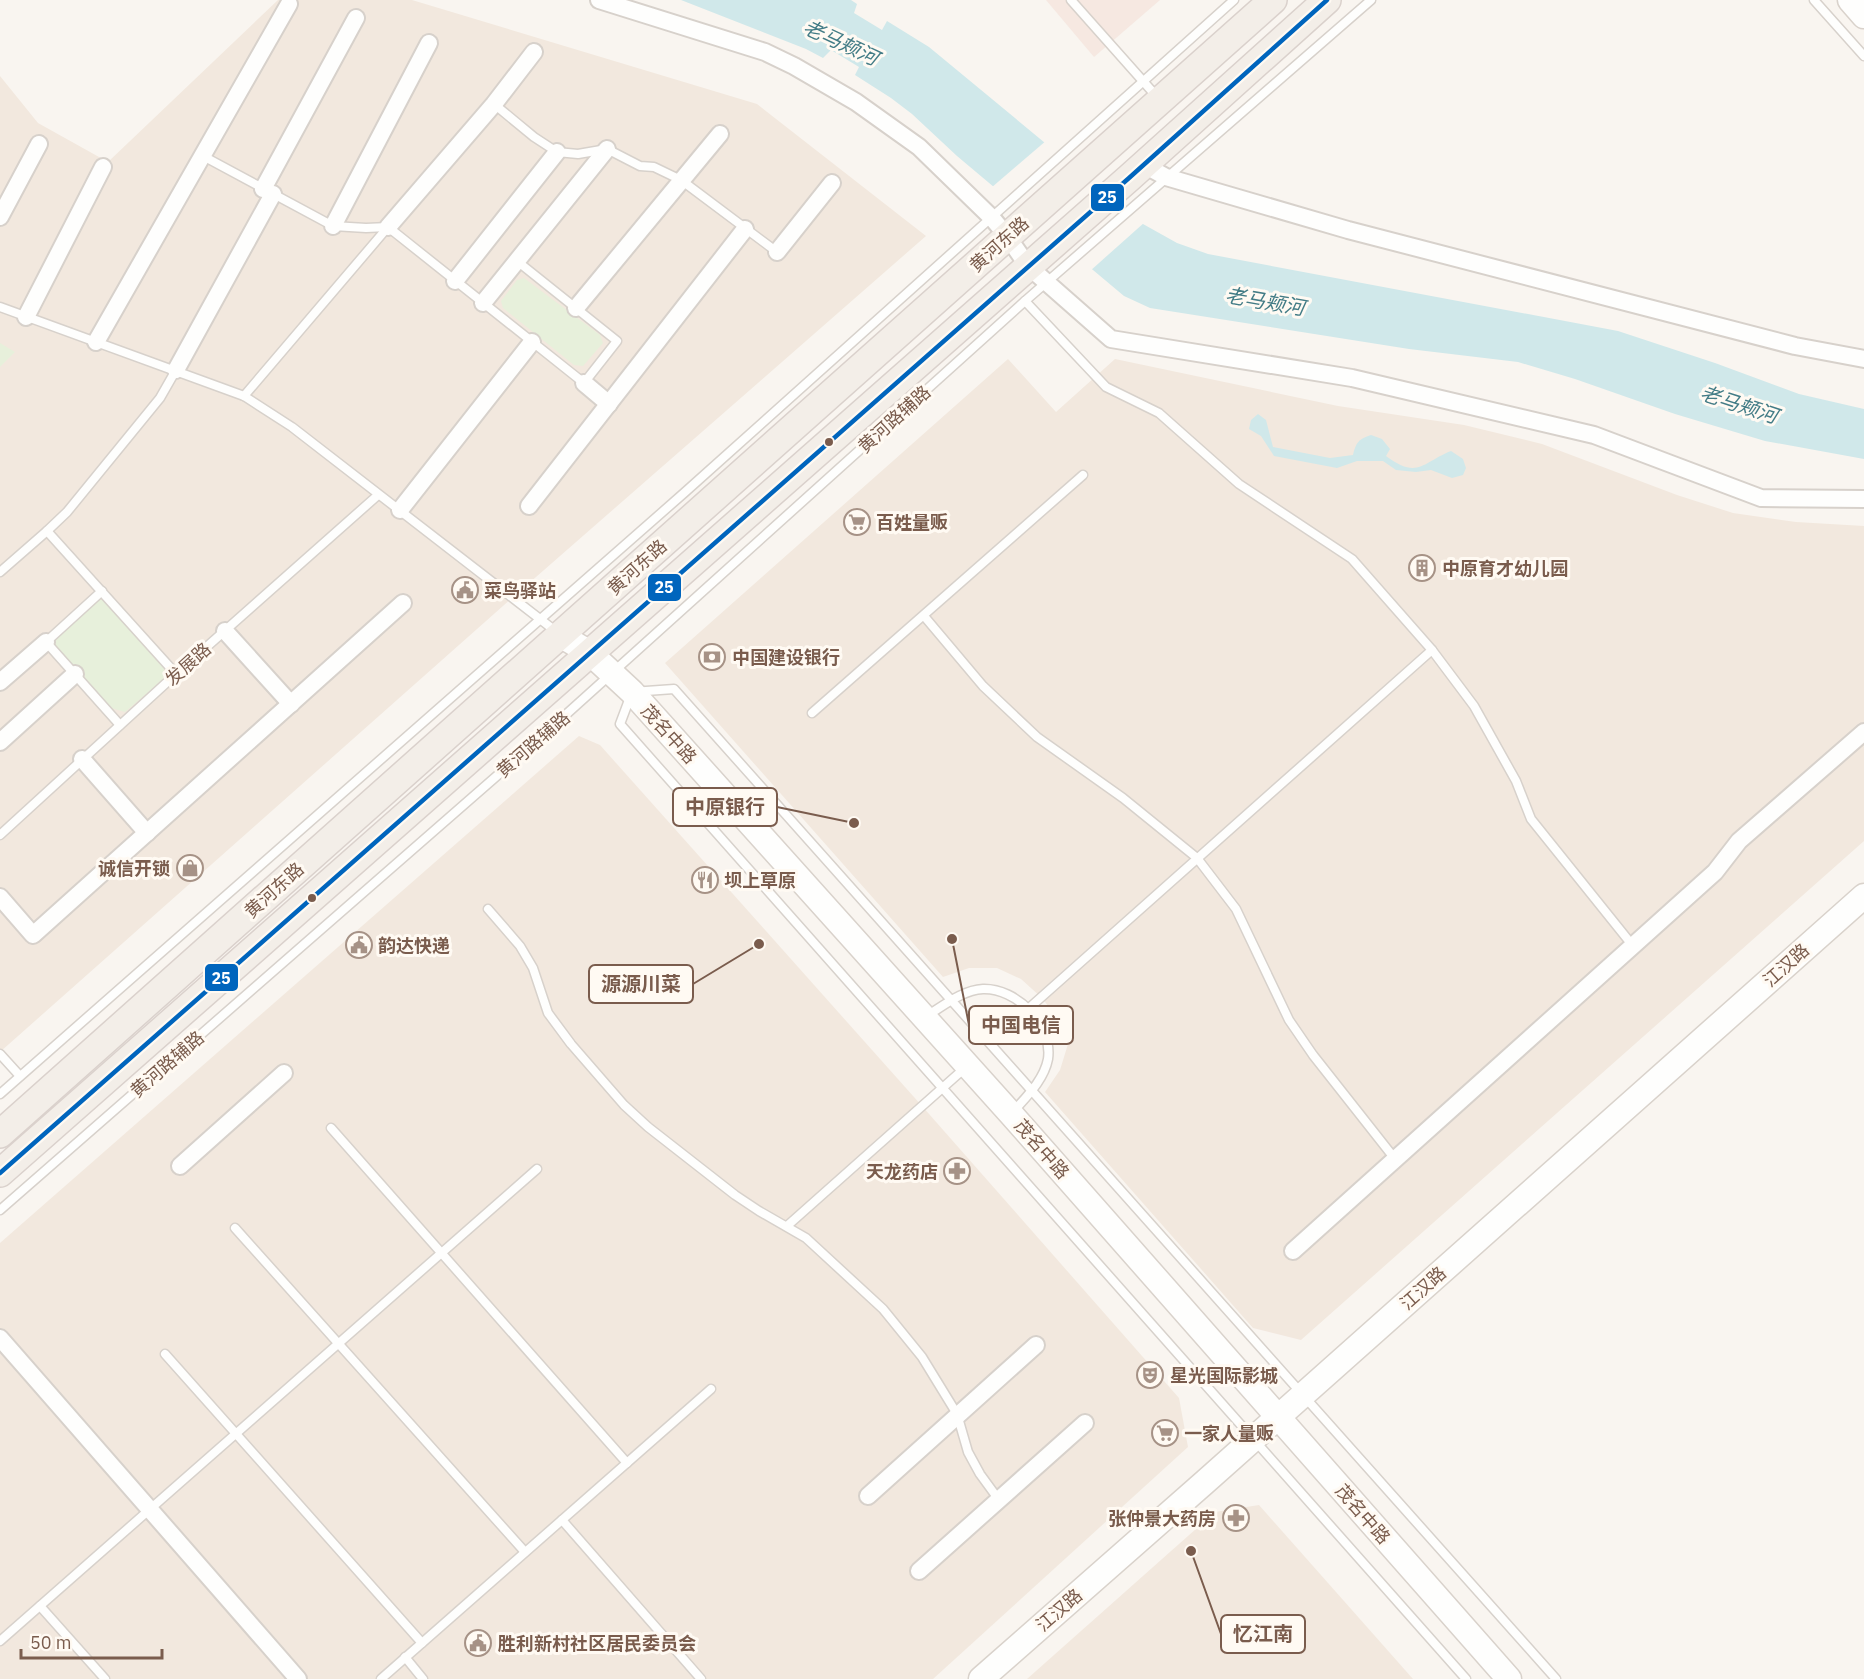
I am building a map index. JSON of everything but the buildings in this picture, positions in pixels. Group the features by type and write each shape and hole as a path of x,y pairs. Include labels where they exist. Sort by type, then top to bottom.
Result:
{"main road":[{"name":"黄河东路","path":"0,1134 550,627 1151,91 1273,0"},
{"name":"黄河东路","path":"0,1173 590,653 1146,179 1327,0"}],"street":[{"path":"599,0 765,52 856,102 919,147 1003,223 1043,269 1111,339 1352,378 1594,435 1761,498 1864,499"},
{"path":"1850,0 1864,16"},
{"path":"96,342 289,4"},
{"path":"176,370 356,18"},
{"path":"333,226 429,43"},
{"path":"388,227 494,104 534,52"},
{"path":"576,308 720,134"},
{"path":"0,218 39,144"},
{"path":"483,303 607,149"},
{"path":"455,281 557,152"},
{"path":"26,317 103,167"},
{"path":"1146,179 1784,343 1864,359"},
{"path":"777,252 832,183"},
{"path":"529,506 745,229"},
{"path":"400,510 532,342"},
{"path":"584,383 609,404"},
{"path":"0,897 33,935 403,603"},
{"name":"茂名中路","path":"550,627 590,653 632,692 1011,1113 1509,1679"},
{"path":"225,631 291,704"},
{"path":"0,682 46,642"},
{"path":"0,742 75,674"},
{"path":"1293,1251 1715,872 1739,841 1864,732"},
{"path":"82,759 147,833"},
{"name":"江汉路","path":"981,1679 1864,896"},
{"path":"180,1166 284,1073"},
{"path":"0,1338 298,1679"},
{"path":"868,1496 1036,1345"},
{"path":"919,1571 1085,1423"}],"lane":[{"path":"1071,0 1151,91 1234,0"},
{"path":"1146,179 1371,0"},
{"path":"1814,0 1864,56"},
{"path":"494,104 534,137 557,152 578,154 607,149 640,166 654,167 681,180 777,252"},
{"path":"203,156 333,226 388,227 584,383 618,341 517,261"},
{"path":"244,396 388,227"},
{"name":"黄河路辅路","path":"0,1210 613,673 1025,301 1043,269"},
{"path":"1025,301 1106,387 1160,413 1239,484 1352,559 1432,650 1481,718 1516,781 1531,819 1633,946"},
{"path":"0,307 244,396 292,427 550,627 0,1094"},
{"path":"0,572 67,512 160,398 176,370"},
{"path":"812,713 1083,475"},
{"name":"发展路","path":"0,835 176,674 378,495"},
{"path":"47,531 176,674"},
{"path":"102,591 46,642 120,725"},
{"path":"924,616 983,686 1037,737 1123,798 1197,858 1236,909 1289,1020 1313,1055 1395,1159"},
{"path":"1028,1010 1432,650"},
{"path":"1466,1679 620,724 632,692 674,689 1556,1679"},
{"path":"488,909 520,945 533,968 548,1013 571,1044 624,1105 735,1195 820,1249 883,1309 922,1358 957,1414 968,1452 980,1474 999,1500"},
{"path":"925,1018 967,993 982,989 1000,991 1016,998 1028,1010 1039,1023 1048,1043 1048,1059 1032,1091 1011,1113"},
{"path":"0,1054 20,1076"},
{"path":"787,1226 968,1065"},
{"path":"331,1128 627,1463"},
{"path":"0,1641 537,1168"},
{"path":"235,1228 525,1552"},
{"path":"165,1354 422,1643"},
{"path":"381,1679 711,1389"},
{"path":"562,1520 701,1679"},
{"path":"40,1606 105,1679"},
{"path":"405,1658 423,1679"}],"shaded area":[{"path":"278,0 412,0 757,104 926,236 512,598 0,1052 0,76 38,123 108,162"},
{"path":"1046,0 1160,0 1094,57"},
{"path":"1008,359 1056,412 1115,359 1338,406 1464,425 1542,444 1677,495 1733,513 1796,522 1864,526 1864,841 1301,1340 1253,1328 1045,1092 1060,1070 1068,1044 1058,1019 1042,998 1021,979 997,968 969,968 943,977 665,663"},
{"path":"579,736 600,745 1179,1398 1188,1447 933,1679 0,1679 0,1243"},
{"path":"1259,1505 1413,1679 1027,1679 1215,1512"}],"green space":[{"path":"524,278 600,335 603,343 583,366 574,365 503,308 501,301 517,280"},
{"path":"0,343 15,352 0,367"},
{"path":"99,600 104,600 164,667 165,678 125,712 111,708 52,643 53,638"}],"water":[{"name":"老马颊河","path":"681,0 851,0 857,4 854,13 882,30 887,21 929,47 1143,224 1177,243 1208,254 1618,331 1799,394 1864,409 1864,459 1765,441 1518,362 1409,349 1150,308 1124,296 957,156 912,114 855,75 859,67 831,50 823,58 806,49"},
{"path":"1258,414 1266,420 1273,447 1330,458 1353,455 1359,442 1371,435 1382,439 1390,449 1386,456 1406,467 1420,467 1451,451 1463,459 1466,468 1463,475 1452,478 1431,470 1416,472 1396,470 1383,461 1357,461 1337,468 1274,456 1261,436 1249,429 1251,420"}],"pier":[{"path":"1047,140 1145,222 1090,271 991,188"}],"transit line":[{"name":"25","path":"0,1173 1129,178 1327,0"}],"place":[{"name":"百姓量贩","path":"857,522"},
{"name":"中原育才幼儿园","path":"1422,568"},
{"name":"菜鸟驿站","path":"465,590"},
{"name":"中国建设银行","path":"712,657"},
{"name":"中原银行","path":"854,823"},
{"name":"诚信开锁","path":"190,868"},
{"name":"坝上草原","path":"705,880"},
{"name":"中国电信","path":"952,939"},
{"name":"源源川菜","path":"759,944"},
{"name":"韵达快递","path":"359,945"},
{"name":"天龙药店","path":"957,1171"},
{"name":"星光国际影城","path":"1150,1375"},
{"name":"一家人量贩","path":"1165,1433"},
{"name":"张仲景大药房","path":"1236,1518"},
{"name":"忆江南","path":"1191,1551"},
{"name":"胜利新村社区居民委员会","path":"478,1643"}]}
